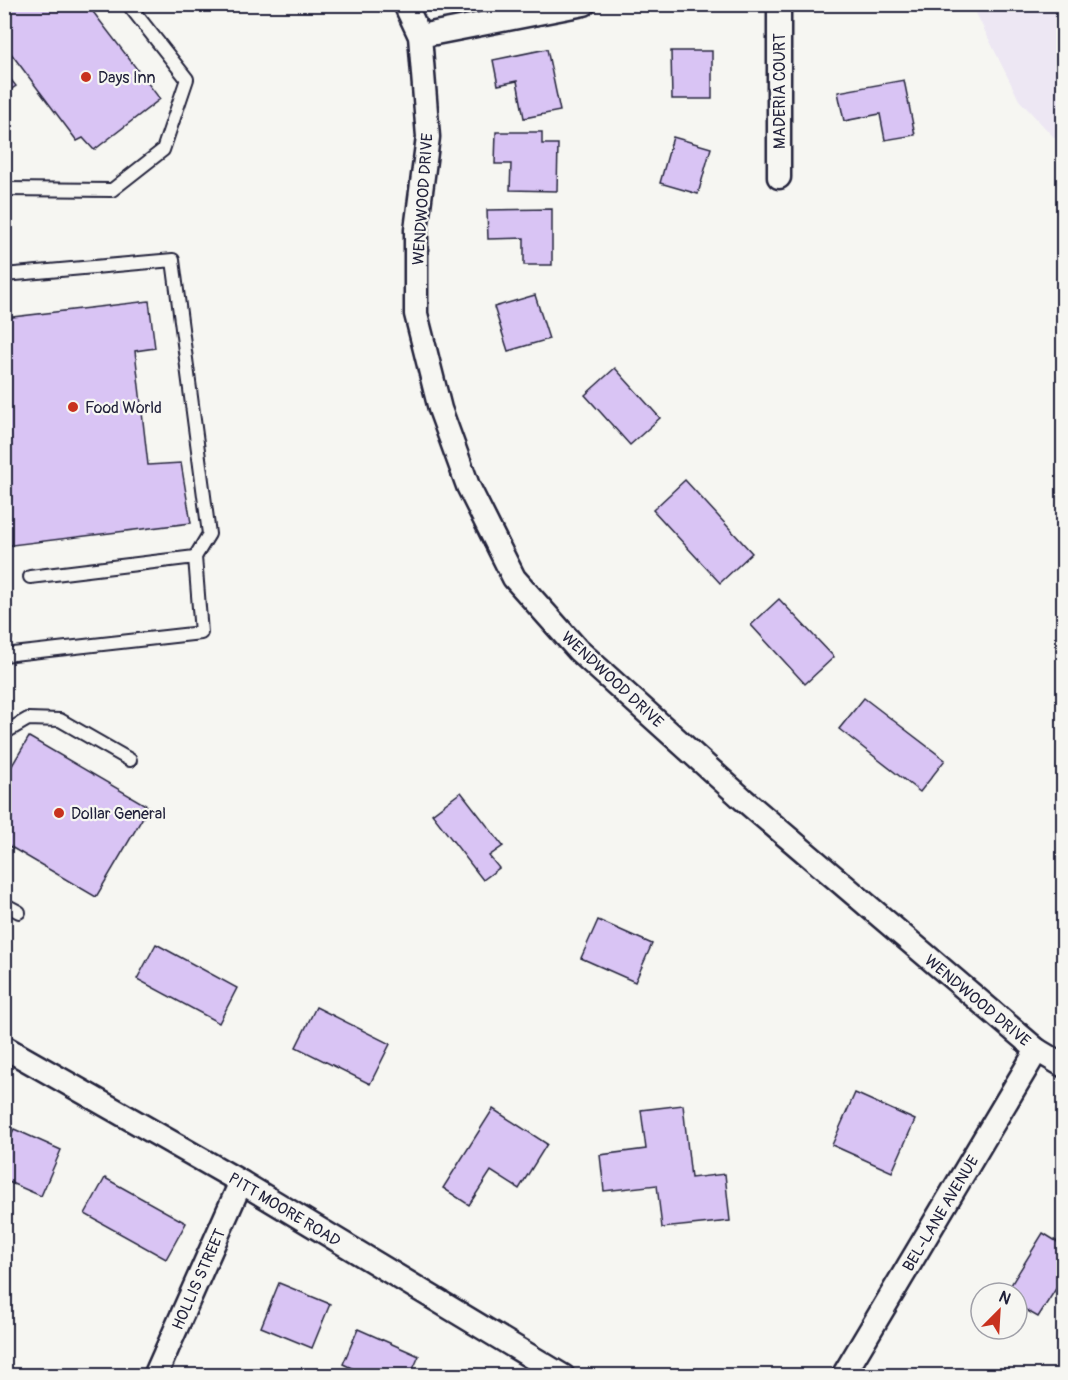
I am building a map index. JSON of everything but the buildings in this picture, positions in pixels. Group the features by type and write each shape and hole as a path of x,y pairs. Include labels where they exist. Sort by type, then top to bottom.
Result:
{"street":[{"name":"WENDWOOD DRIVE","path":"405,4 420,36 428,137 416,230 416,314 440,409 460,464 514,578 578,650 744,800 1037,1050 1064,1066"},
{"path":"420,36 584,4"},
{"name":"MADERIA COURT","path":"779,4 779,177"},
{"name":"PITT MOORE ROAD","path":"4,1047 241,1182 563,1376"},
{"name":"BEL-LANE AVENUE","path":"843,1376 1037,1050"},
{"name":"HOLLIS STREET","path":"155,1376 241,1182"}],"lane":[{"path":"4,189 112,190 163,150 187,79 128,4"},
{"path":"4,275 172,260 209,534 195,557 201,633 4,655"},
{"path":"30,577 195,557"},
{"path":"4,733 28,719 60,720 130,760"},
{"path":"4,904 19,912"}],"shaded area":[{"path":"972,5 1063,5 1063,147 1019,100"}],"place":[{"name":"Days Inn","path":"86,77"},
{"name":"Food World","path":"73,407"},
{"name":"Dollar General","path":"59,813"}]}
